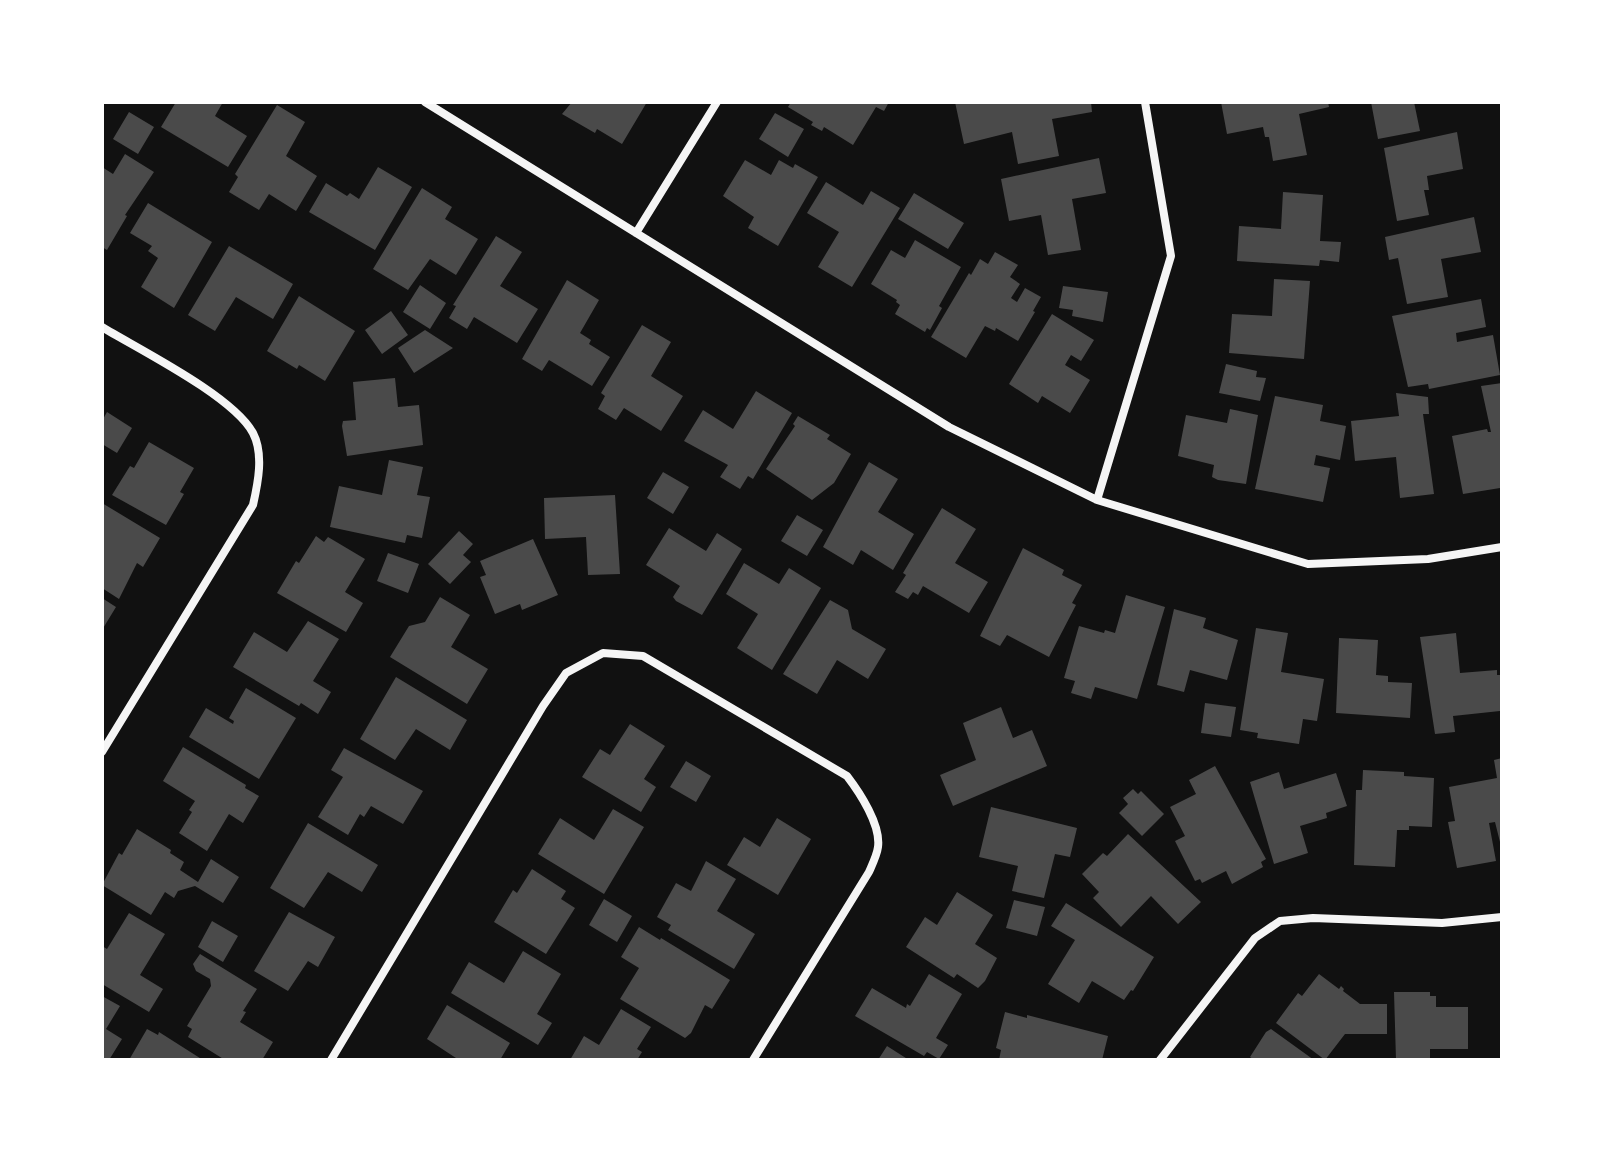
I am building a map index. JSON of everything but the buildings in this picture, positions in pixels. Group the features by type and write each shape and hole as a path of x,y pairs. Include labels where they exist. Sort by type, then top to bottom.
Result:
{"street":[{"path":"425,102 949,427 1097,500 1308,564 1428,559 1502,547"},
{"path":"636,233 717,102"},
{"path":"1097,500 1171,256 1145,102"},
{"path":"102,327 221,399 241,417 254,434 260,474 253,505 102,752"},
{"path":"331,1060 543,706 566,673 603,653 643,656 847,776 862,795 871,817 879,846 869,872 753,1060"},
{"path":"1160,1060 1255,938 1280,921 1313,918 1442,923 1502,917"}]}
